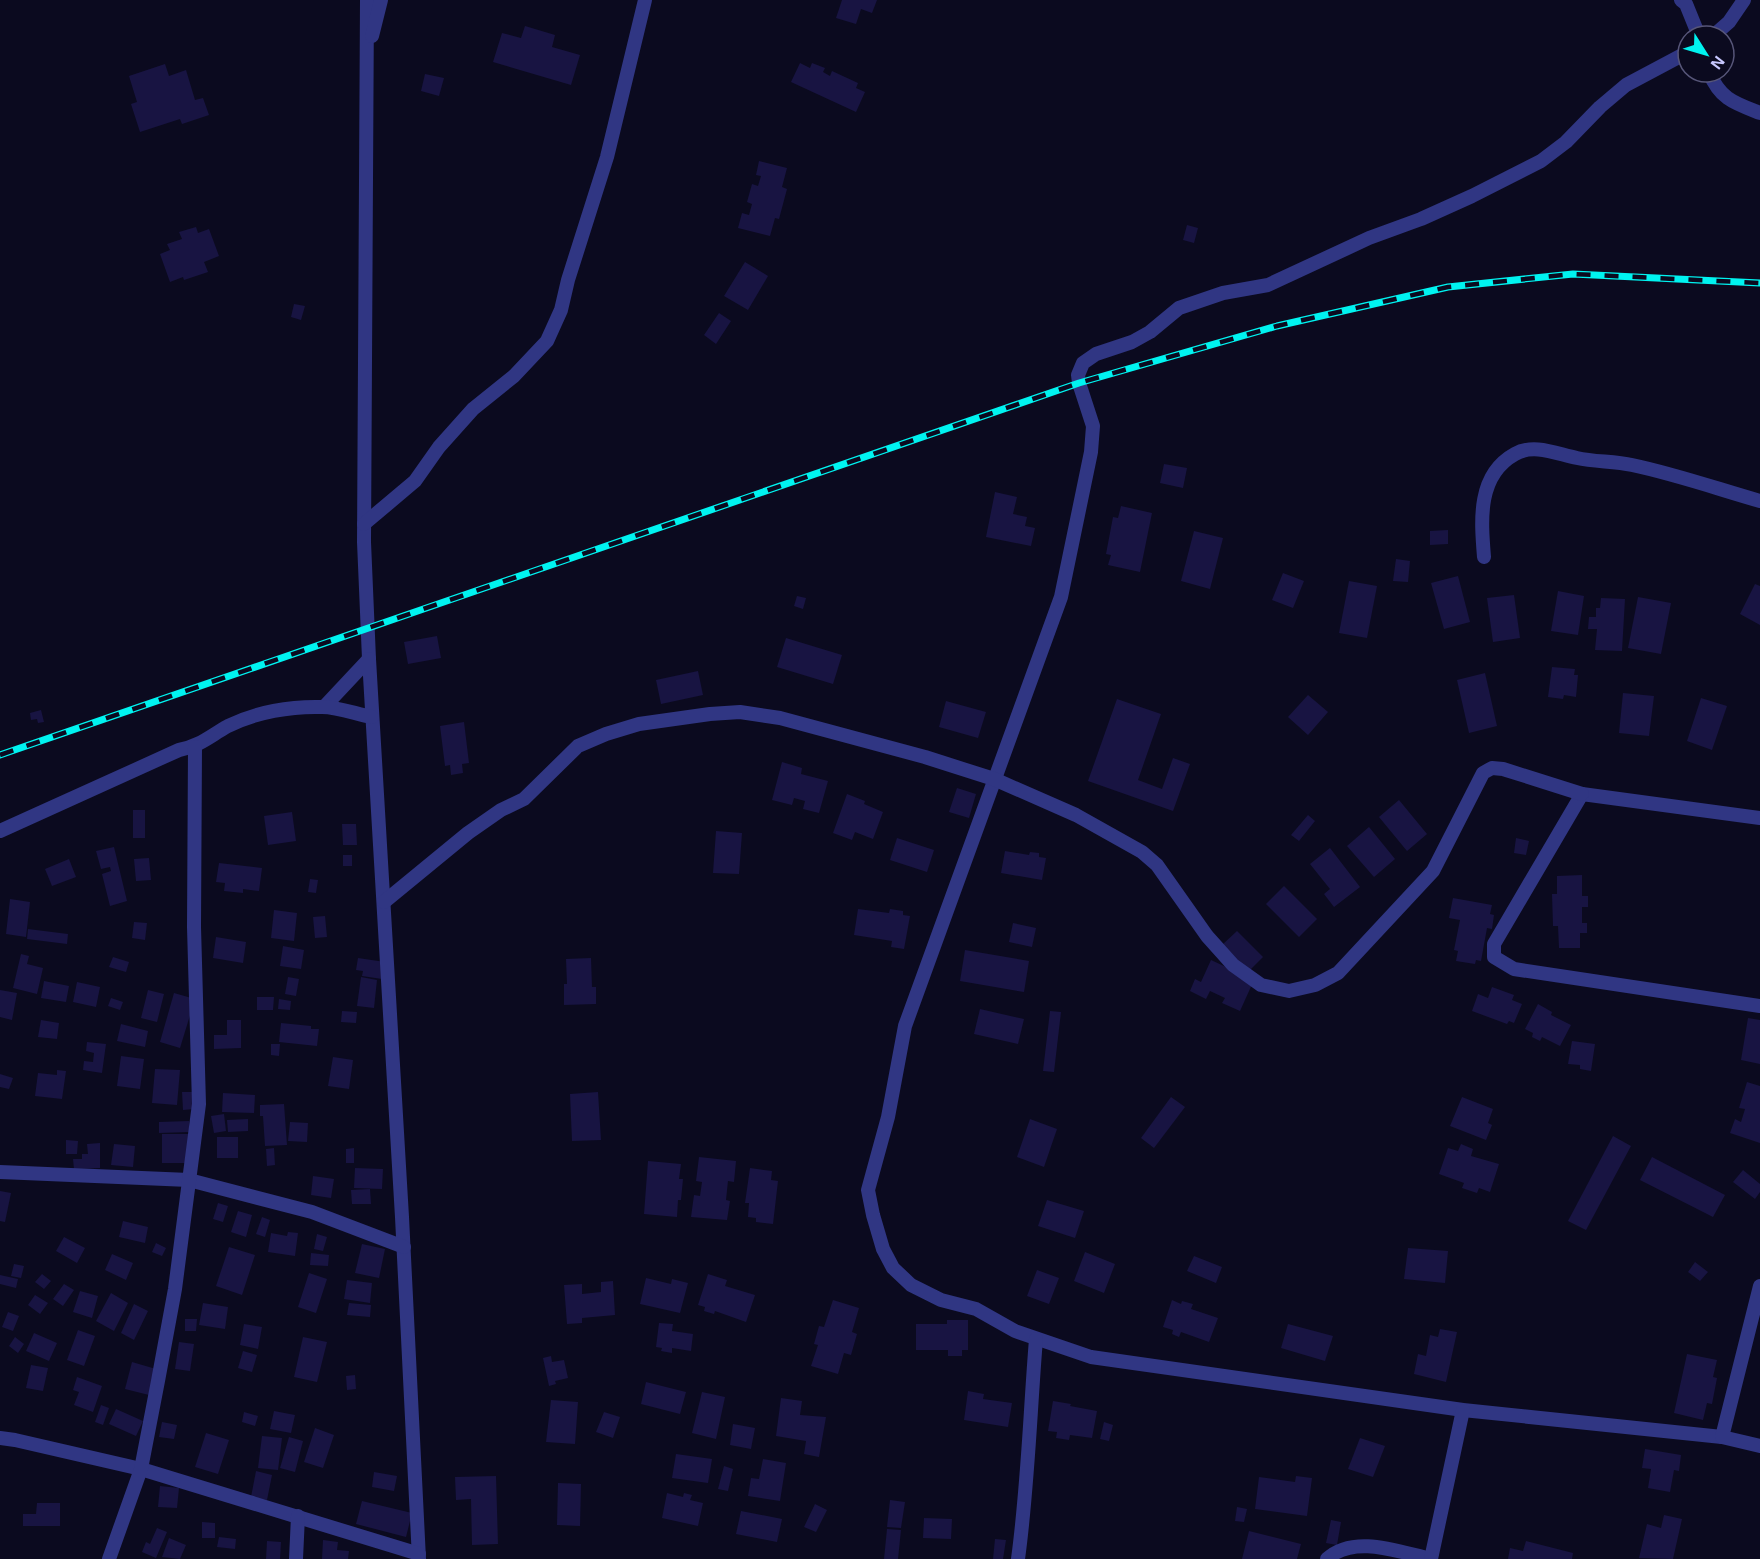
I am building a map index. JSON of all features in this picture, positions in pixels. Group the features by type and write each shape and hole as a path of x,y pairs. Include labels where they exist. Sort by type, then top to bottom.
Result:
{"street":[{"path":"0,1438 141,1469 298,1516 419,1557 404,1247 372,717 364,524 367,0"},
{"path":"367,56 381,0"},
{"path":"364,524 415,481 439,447 473,408 514,376 547,341 561,310 607,156 645,0"},
{"path":"1681,0 1686,4 1694,24"},
{"path":"1727,24 1744,0"},
{"path":"1676,58 1626,85 1600,107 1566,142 1541,161 1472,196 1421,219 1369,238 1268,285 1223,293 1179,308 1141,337 1096,354 1083,363 1078,375 1093,426 1091,452 1061,597 904,1026 888,1117 868,1190 883,1249 893,1268 911,1285 941,1300 976,1309 1015,1331 1091,1357 1463,1410 1722,1437 1760,1446"},
{"path":"1714,84 1730,102 1760,113"},
{"path":"1484,557 1482,523 1485,490 1493,473 1504,461 1516,453 1532,449 1579,459 1631,465 1760,501"},
{"path":"324,707 369,659"},
{"path":"0,831 179,750 195,747 228,726 254,716 286,710 324,707 372,717"},
{"path":"384,902 468,833 501,810 524,799 578,746 639,724 740,712 780,718 925,757 994,779 1076,815 1142,852 1157,865 1207,936 1233,965 1261,985 1289,991 1316,985 1338,974 1432,872 1483,773 1492,768 1503,769 1582,794 1760,818"},
{"path":"109,1559 141,1469 175,1289 199,1104 194,927 195,747"},
{"path":"1582,794 1494,944 1494,957 1514,969 1760,1006"},
{"path":"0,1172 189,1180 312,1212 404,1247"},
{"path":"1722,1437 1753,1338 1760,1286"},
{"path":"1018,1559 1026,1498 1036,1339"},
{"path":"1328,1559 1335,1552 1357,1545 1431,1559 1463,1410"},
{"path":"296,1559 298,1516"}],"building":[{"path":"842,0 877,0 872,13 861,9 856,24 836,18"},
{"path":"525,26 555,35 552,47 580,55 571,85 493,62 502,33 521,38"},
{"path":"800,63 810,68 812,63 825,68 823,72 830,76 832,71 858,83 856,88 865,92 856,112 791,82"},
{"path":"165,64 169,76 186,70 195,100 203,98 209,115 182,124 180,119 140,132 131,104 137,102 129,76"},
{"path":"425,74 444,78 439,96 421,91"},
{"path":"759,161 787,168 782,187 787,189 779,219 775,218 770,236 738,228 742,213 749,215 752,204 747,202 752,184 758,186 761,176 756,175"},
{"path":"1187,225 1198,228 1194,243 1183,240"},
{"path":"196,227 198,233 209,229 219,256 204,262 208,272 170,282 160,254 170,250 167,244 182,239 179,232"},
{"path":"745,262 768,276 748,310 724,296"},
{"path":"294,304 305,306 301,320 291,317"},
{"path":"719,313 731,321 716,344 704,335"},
{"path":"1164,464 1187,468 1183,488 1160,483"},
{"path":"995,492 1017,497 1013,514 1027,517 1025,526 1035,528 1031,546 986,537"},
{"path":"1121,506 1152,513 1140,572 1108,565 1111,555 1106,554 1113,517 1118,518"},
{"path":"1448,530 1448,544 1430,545 1430,531"},
{"path":"1194,531 1223,538 1210,589 1181,581"},
{"path":"1396,559 1410,561 1408,582 1393,581"},
{"path":"1283,573 1304,581 1293,608 1272,600"},
{"path":"1458,576 1470,622 1444,629 1431,583"},
{"path":"1349,581 1377,586 1367,638 1339,633"},
{"path":"1755,584 1760,586 1760,625 1740,614"},
{"path":"1558,591 1584,596 1578,635 1551,631"},
{"path":"1514,595 1520,638 1493,642 1487,598"},
{"path":"797,596 806,598 803,609 794,606"},
{"path":"1638,597 1671,603 1661,654 1628,648"},
{"path":"1601,598 1625,599 1622,651 1595,650 1597,629 1588,629 1589,617 1596,617 1596,608 1600,608"},
{"path":"437,636 441,658 408,664 404,642"},
{"path":"786,638 842,655 833,684 777,667"},
{"path":"1552,667 1575,669 1574,675 1578,675 1576,697 1564,695 1563,699 1548,697"},
{"path":"698,671 703,695 661,704 656,680"},
{"path":"1485,673 1497,726 1469,733 1457,680"},
{"path":"1623,693 1654,696 1649,736 1619,733"},
{"path":"1308,695 1328,712 1308,735 1288,717"},
{"path":"1701,698 1727,706 1712,750 1687,741"},
{"path":"1117,699 1161,714 1138,780 1162,789 1173,758 1190,764 1173,811 1088,781"},
{"path":"946,701 986,712 978,738 939,727"},
{"path":"41,710 44,722 38,723 37,719 31,720 30,713"},
{"path":"464,722 469,763 462,764 463,773 451,775 450,765 445,766 440,726"},
{"path":"782,762 802,768 801,774 828,781 819,813 803,809 805,801 794,798 792,805 772,800"},
{"path":"957,788 976,794 969,818 949,812"},
{"path":"847,794 883,812 873,839 855,832 852,840 833,833"},
{"path":"1399,800 1427,834 1407,851 1379,817"},
{"path":"133,810 145,810 145,838 133,838"},
{"path":"292,812 296,841 268,845 264,816"},
{"path":"1308,815 1315,821 1299,841 1291,835"},
{"path":"342,824 356,824 357,845 343,845"},
{"path":"1369,827 1395,859 1374,877 1347,846"},
{"path":"716,831 742,833 739,874 713,873"},
{"path":"897,838 934,850 927,872 890,860"},
{"path":"1516,838 1529,841 1526,855 1514,853"},
{"path":"114,847 127,901 110,906 102,874 111,871 110,867 101,869 96,851"},
{"path":"1330,848 1360,887 1334,907 1324,894 1330,889 1310,864"},
{"path":"1005,851 1029,855 1030,852 1039,853 1039,857 1046,858 1042,880 1001,873"},
{"path":"343,855 352,855 352,866 343,866"},
{"path":"149,858 151,880 136,881 134,859"},
{"path":"69,859 76,877 52,886 45,869"},
{"path":"219,863 262,868 259,891 243,889 243,893 224,891 225,883 216,882"},
{"path":"1582,875 1582,896 1588,896 1588,907 1582,907 1582,923 1587,923 1587,933 1580,933 1580,948 1559,948 1558,926 1553,926 1552,894 1557,894 1557,876"},
{"path":"310,879 318,880 316,893 308,892"},
{"path":"1284,886 1317,919 1299,937 1266,904"},
{"path":"1453,898 1492,905 1490,914 1494,915 1492,929 1487,928 1481,961 1476,960 1475,964 1456,961 1458,951 1454,950 1460,920 1449,918"},
{"path":"10,899 30,902 26,937 6,934"},
{"path":"858,909 889,913 890,909 903,911 903,915 910,916 904,949 891,947 892,941 854,935"},
{"path":"274,910 297,913 294,941 271,938"},
{"path":"325,916 327,937 315,938 313,917"},
{"path":"134,922 147,923 145,940 132,938"},
{"path":"1013,923 1036,928 1032,947 1009,942"},
{"path":"28,929 68,934 67,944 27,939"},
{"path":"1237,931 1263,957 1248,972 1221,946"},
{"path":"216,937 246,942 243,963 213,958"},
{"path":"283,946 304,950 301,969 280,966"},
{"path":"965,950 1029,961 1024,992 960,981"},
{"path":"21,954 29,956 27,964 43,968 37,994 13,988"},
{"path":"113,957 129,962 126,972 109,967"},
{"path":"358,958 385,962 382,979 362,976 363,971 356,970"},
{"path":"591,958 592,987 596,987 596,1004 564,1005 564,984 567,984 566,959"},
{"path":"1211,960 1254,980 1240,1011 1222,1003 1225,998 1210,991 1206,999 1190,991 1195,979 1201,982"},
{"path":"288,977 299,979 296,996 285,994"},
{"path":"361,977 377,980 374,1008 357,1006"},
{"path":"44,981 69,986 66,1002 41,998"},
{"path":"77,982 100,987 96,1007 73,1002"},
{"path":"1492,987 1514,995 1512,1000 1522,1004 1514,1023 1509,1021 1507,1024 1472,1011 1478,994 1488,998"},
{"path":"0,990 17,993 12,1020 0,1017"},
{"path":"148,990 164,994 157,1022 141,1018"},
{"path":"174,993 195,999 180,1048 160,1042"},
{"path":"257,997 274,997 273,1010 257,1010"},
{"path":"111,998 123,1002 120,1010 108,1006"},
{"path":"279,999 291,1001 290,1010 278,1009"},
{"path":"1538,1004 1552,1012 1551,1015 1571,1025 1560,1046 1542,1037 1540,1041 1532,1037 1533,1033 1525,1029"},
{"path":"980,1009 1024,1019 1018,1044 974,1034"},
{"path":"342,1011 357,1012 356,1023 341,1022"},
{"path":"1050,1011 1061,1012 1054,1072 1043,1071"},
{"path":"1748,1018 1760,1020 1760,1064 1741,1060"},
{"path":"41,1020 59,1023 57,1039 38,1037"},
{"path":"227,1020 241,1020 241,1048 214,1049 214,1035 227,1035"},
{"path":"281,1023 319,1029 317,1046 279,1042"},
{"path":"121,1024 148,1031 145,1047 117,1041"},
{"path":"1572,1041 1595,1044 1591,1071 1580,1069 1580,1065 1568,1064"},
{"path":"87,1042 106,1044 102,1073 83,1070 84,1061 93,1062 94,1053 86,1051"},
{"path":"271,1044 280,1044 279,1056 271,1055"},
{"path":"121,1056 144,1059 140,1089 117,1086"},
{"path":"333,1057 353,1060 349,1089 328,1086"},
{"path":"155,1069 180,1070 177,1105 152,1103"},
{"path":"57,1070 66,1071 62,1099 35,1096 38,1073 57,1075"},
{"path":"0,1074 13,1078 9,1089 0,1087"},
{"path":"1747,1082 1760,1086 1760,1143 1730,1133 1735,1119 1741,1122 1745,1109 1739,1108"},
{"path":"182,1092 193,1092 194,1109 183,1110"},
{"path":"598,1092 601,1140 572,1141 570,1094"},
{"path":"223,1093 255,1095 254,1113 222,1112"},
{"path":"1171,1097 1185,1107 1154,1148 1141,1138"},
{"path":"1462,1097 1493,1109 1488,1123 1492,1125 1486,1140 1450,1126"},
{"path":"284,1104 287,1145 265,1146 260,1105"},
{"path":"224,1114 226,1131 214,1133 211,1116"},
{"path":"248,1119 248,1131 228,1132 227,1120"},
{"path":"1030,1119 1057,1129 1044,1167 1017,1157"},
{"path":"189,1121 189,1132 159,1133 159,1122"},
{"path":"290,1122 308,1123 307,1142 288,1141"},
{"path":"162,1134 189,1134 189,1163 162,1163"},
{"path":"1613,1136 1631,1146 1586,1230 1568,1221"},
{"path":"217,1137 238,1137 238,1158 217,1158"},
{"path":"66,1140 78,1141 77,1154 66,1154"},
{"path":"100,1143 100,1168 74,1169 73,1159 82,1159 82,1154 88,1154 87,1144"},
{"path":"114,1144 135,1146 133,1167 111,1165"},
{"path":"1461,1144 1473,1149 1471,1156 1499,1164 1490,1192 1479,1188 1477,1193 1462,1188 1464,1183 1439,1174 1448,1148 1458,1151"},
{"path":"274,1148 275,1165 267,1166 266,1149"},
{"path":"354,1148 354,1163 346,1163 346,1149"},
{"path":"699,1157 736,1161 734,1182 728,1181 726,1200 730,1201 727,1220 691,1217 694,1195 700,1196 702,1182 696,1181"},
{"path":"1652,1157 1725,1195 1713,1217 1640,1180"},
{"path":"648,1161 681,1164 679,1179 683,1179 677,1217 644,1214"},
{"path":"355,1168 383,1169 382,1189 354,1188"},
{"path":"750,1168 772,1171 771,1180 778,1181 773,1224 756,1222 756,1218 748,1217 749,1203 745,1203"},
{"path":"1743,1170 1760,1184 1760,1192 1755,1199 1733,1182"},
{"path":"313,1176 334,1179 331,1198 311,1195"},
{"path":"370,1189 371,1204 352,1204 351,1190"},
{"path":"0,1191 11,1193 5,1222 0,1221"},
{"path":"1047,1200 1084,1211 1075,1238 1038,1226"},
{"path":"218,1203 228,1206 223,1222 213,1219"},
{"path":"238,1211 252,1215 246,1237 231,1232"},
{"path":"262,1217 270,1220 265,1237 256,1234"},
{"path":"123,1221 148,1227 145,1243 119,1237"},
{"path":"288,1232 298,1233 295,1256 268,1252 271,1233 287,1236"},
{"path":"317,1234 327,1237 323,1251 314,1249"},
{"path":"64,1237 85,1248 77,1263 56,1251"},
{"path":"156,1243 166,1248 162,1256 152,1252"},
{"path":"362,1244 385,1249 379,1278 355,1273"},
{"path":"229,1247 255,1255 242,1295 216,1286"},
{"path":"1408,1248 1448,1251 1445,1283 1404,1279"},
{"path":"1085,1252 1115,1264 1104,1293 1074,1281"},
{"path":"311,1253 329,1255 328,1266 310,1265"},
{"path":"112,1254 133,1263 126,1280 105,1270"},
{"path":"1194,1256 1222,1267 1216,1283 1187,1271"},
{"path":"1695,1262 1708,1272 1700,1281 1688,1272"},
{"path":"14,1264 24,1266 21,1278 11,1276"},
{"path":"1037,1270 1059,1278 1049,1304 1027,1296"},
{"path":"309,1273 327,1279 316,1313 298,1307"},
{"path":"42,1274 51,1281 44,1289 35,1282"},
{"path":"708,1274 727,1280 725,1286 755,1295 746,1322 715,1311 714,1314 704,1311 705,1307 698,1305"},
{"path":"0,1275 18,1279 16,1288 0,1284"},
{"path":"646,1278 671,1284 672,1279 688,1283 680,1313 640,1304"},
{"path":"347,1280 372,1283 370,1303 344,1299"},
{"path":"613,1281 615,1315 582,1318 582,1323 567,1324 564,1285 582,1284 582,1294 601,1292 601,1282"},
{"path":"64,1284 74,1290 63,1306 53,1299"},
{"path":"80,1291 98,1296 92,1318 73,1312"},
{"path":"111,1293 128,1303 114,1331 96,1321"},
{"path":"35,1295 48,1303 40,1314 28,1305"},
{"path":"833,1300 859,1308 852,1332 857,1334 851,1355 844,1353 838,1374 811,1366 818,1345 814,1344 819,1326 824,1327"},
{"path":"1172,1300 1181,1304 1182,1301 1193,1304 1191,1309 1218,1318 1209,1342 1181,1332 1179,1337 1172,1334 1173,1330 1163,1327"},
{"path":"203,1303 228,1307 225,1329 199,1325"},
{"path":"349,1303 371,1305 370,1317 347,1315"},
{"path":"134,1304 148,1311 134,1340 121,1333"},
{"path":"8,1312 19,1316 13,1331 2,1327"},
{"path":"185,1319 197,1319 196,1331 185,1331"},
{"path":"947,1320 968,1320 968,1350 962,1350 962,1356 948,1356 948,1350 916,1350 916,1324 947,1324"},
{"path":"659,1323 673,1324 672,1331 693,1334 691,1351 672,1348 672,1353 661,1351 662,1348 656,1347"},
{"path":"244,1324 262,1327 258,1349 240,1345"},
{"path":"1288,1324 1333,1336 1325,1361 1281,1348"},
{"path":"1440,1329 1457,1332 1446,1382 1414,1374 1418,1354 1426,1356 1430,1335 1438,1337"},
{"path":"78,1330 95,1336 84,1366 67,1360"},
{"path":"34,1333 57,1343 49,1361 26,1351"},
{"path":"15,1337 24,1344 18,1353 9,1346"},
{"path":"303,1337 327,1342 317,1382 294,1377"},
{"path":"179,1342 194,1344 190,1371 175,1369"},
{"path":"243,1351 257,1355 252,1372 238,1368"},
{"path":"1687,1354 1717,1360 1713,1377 1717,1378 1712,1404 1707,1403 1703,1420 1674,1413"},
{"path":"551,1356 552,1362 564,1360 568,1378 555,1381 556,1384 549,1386 543,1358"},
{"path":"132,1362 156,1369 149,1395 125,1389"},
{"path":"31,1365 48,1368 43,1391 26,1388"},
{"path":"355,1375 356,1389 347,1390 346,1376"},
{"path":"77,1377 102,1386 93,1412 74,1405 79,1392 73,1390"},
{"path":"646,1382 686,1392 680,1414 641,1404"},
{"path":"968,1391 984,1394 983,1399 1012,1403 1008,1427 964,1420"},
{"path":"702,1392 725,1397 716,1439 692,1433"},
{"path":"781,1398 802,1401 800,1415 826,1417 819,1457 804,1454 806,1441 776,1436"},
{"path":"551,1400 578,1402 575,1444 546,1442"},
{"path":"1053,1401 1097,1411 1092,1438 1070,1435 1069,1440 1056,1438 1057,1432 1048,1431"},
{"path":"101,1405 109,1408 103,1425 95,1422"},
{"path":"116,1409 143,1421 136,1436 109,1424"},
{"path":"274,1411 295,1415 291,1433 270,1429"},
{"path":"244,1412 258,1416 255,1426 242,1422"},
{"path":"604,1412 620,1417 613,1438 596,1432"},
{"path":"162,1422 177,1425 174,1439 159,1437"},
{"path":"1104,1422 1113,1425 1109,1441 1100,1439"},
{"path":"733,1424 755,1428 751,1449 730,1445"},
{"path":"315,1428 334,1435 323,1468 304,1462"},
{"path":"206,1433 229,1440 218,1474 195,1467"},
{"path":"262,1436 282,1438 278,1470 258,1468"},
{"path":"289,1437 303,1441 295,1472 280,1468"},
{"path":"1360,1438 1385,1446 1373,1477 1348,1469"},
{"path":"1645,1449 1681,1455 1679,1471 1674,1470 1670,1492 1648,1488 1651,1469 1642,1468"},
{"path":"676,1454 712,1459 708,1483 672,1478"},
{"path":"763,1459 786,1463 780,1501 748,1496 751,1478 759,1479"},
{"path":"724,1466 733,1469 728,1491 718,1489"},
{"path":"256,1471 272,1475 267,1500 251,1497"},
{"path":"374,1472 397,1476 394,1491 372,1487"},
{"path":"496,1476 498,1544 472,1545 471,1499 456,1500 455,1477"},
{"path":"1296,1476 1312,1478 1307,1516 1255,1509 1259,1477 1295,1482"},
{"path":"558,1483 581,1484 580,1526 557,1525"},
{"path":"160,1486 179,1488 177,1508 158,1507"},
{"path":"667,1493 683,1497 684,1493 692,1495 690,1500 703,1503 698,1526 662,1518"},
{"path":"890,1500 905,1502 901,1528 887,1527"},
{"path":"362,1501 412,1513 406,1537 356,1524"},
{"path":"37,1503 60,1503 60,1526 23,1526 23,1514 36,1514"},
{"path":"815,1504 827,1510 816,1532 804,1527"},
{"path":"1237,1507 1247,1509 1244,1522 1235,1521"},
{"path":"741,1511 782,1519 777,1542 736,1534"},
{"path":"1664,1515 1682,1519 1673,1559 1639,1558 1647,1524 1661,1528"},
{"path":"924,1518 952,1519 951,1539 923,1538"},
{"path":"1331,1520 1341,1522 1337,1545 1326,1543"},
{"path":"202,1522 215,1523 215,1538 202,1538"},
{"path":"157,1528 167,1532 156,1558 142,1552 146,1542 150,1544"},
{"path":"887,1529 901,1530 898,1559 884,1559"},
{"path":"1249,1531 1301,1544 1297,1559 1242,1559"},
{"path":"219,1537 236,1539 235,1549 217,1547"},
{"path":"169,1538 186,1545 180,1559 162,1557"},
{"path":"995,1539 1006,1540 1003,1559 993,1559"},
{"path":"323,1540 338,1542 337,1550 349,1551 348,1559 322,1559"},
{"path":"267,1541 281,1542 280,1559 266,1559"},
{"path":"1526,1541 1573,1553 1572,1559 1508,1559 1510,1548 1523,1551"}],"railway":[{"path":"0,755 1079,383 1277,326 1448,287 1573,274 1760,283"}]}
